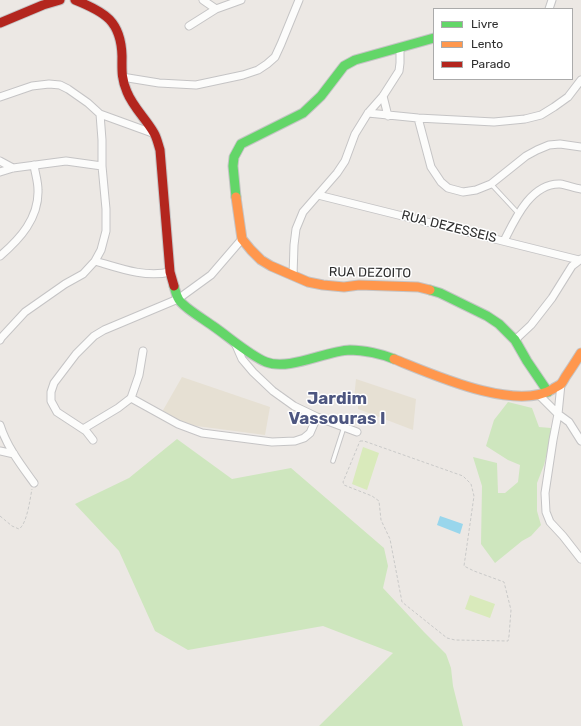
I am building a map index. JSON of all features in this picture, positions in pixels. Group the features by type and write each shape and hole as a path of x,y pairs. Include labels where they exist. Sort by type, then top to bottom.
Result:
{"main road":[{"path":"0,23 43,5 60,0"},
{"path":"75,0 78,0 100,11 110,19 116,27 121,42 122,77 127,93 155,134 160,150 170,272 178,299 250,353 267,362 282,364 350,350 369,352 387,356 434,376 479,390 502,395 521,396 544,394 561,384 581,353"},
{"path":"242,239 233,166 234,157 241,144 303,113 316,100 344,66 355,60 433,38"},
{"name":"RUA DEZOITO","path":"242,239 261,260 308,282 344,287 360,285 418,287 440,293 487,316 499,324 515,340 544,394"}],"street":[{"path":"203,0 216,9"},
{"path":"189,26 216,9 241,0"},
{"path":"122,77 159,83 196,85 243,76 258,70 275,57 299,0"},
{"path":"293,276 296,229 303,212 338,173 345,161 355,134 368,113 383,96 399,70 400,47"},
{"path":"368,113 388,116 494,122 526,119 554,108 568,96 581,80"},
{"path":"0,97 32,86 60,84 88,103 100,114 155,134"},
{"path":"383,96 388,116"},
{"path":"0,340 25,312 65,284 83,274 95,261 101,250 106,232 106,209 102,166 100,114"},
{"path":"418,118 431,167 441,182 448,188 463,192 476,190 491,184 526,156 549,145 560,144 581,147"},
{"path":"0,161 13,168"},
{"path":"0,172 13,168 66,161 102,166"},
{"path":"0,256 24,231 34,213 38,190 34,165"},
{"path":"504,241 518,213 538,192 548,186 560,184 581,189"},
{"name":"RUA DEZESSEIS","path":"318,196 580,259"},
{"path":"93,440 86,431 57,412 53,406 51,401 51,392 58,377 76,354 94,336 104,330 178,299 211,275 242,239"},
{"path":"515,340 531,325 552,298 572,266 580,259"},
{"path":"95,261 118,268 144,273 160,274 170,272"},
{"path":"234,341 242,359 253,372 274,391 294,406 357,432"},
{"path":"83,429 118,408 131,398 139,375 143,351"},
{"path":"561,384 558,414 552,440 545,492 546,512 550,522 581,559"},
{"path":"544,394 558,414 569,422 581,441"},
{"path":"131,398 178,424 202,433 272,442 295,441 304,438 310,433 318,417"},
{"path":"0,425 2,433 14,454 34,483"},
{"path":"0,450 14,454"}],"lane":[{"path":"491,184 518,213"},
{"path":"333,461 344,427"}],"path":[{"path":"360,441 463,476 470,484 474,496 464,566 504,582 511,610 508,641 456,640 447,638 402,602 390,539 381,520 379,501 372,496 344,485 343,482 360,441"},
{"path":"0,516 12,526 19,529 22,527 34,483"}],"shaded area":[{"path":"182,377 270,407 265,435 189,425 162,412"},
{"path":"356,379 416,399 413,430 358,409 358,402 354,399"}],"green space":[{"path":"508,402 532,408 539,427 551,428 544,465 537,483 537,511 541,525 531,536 522,541 495,563 481,544 482,486 473,457 497,463 498,493 505,493 518,482 520,465 508,460 486,446 494,420"},
{"path":"177,439 232,479 291,468 384,548 388,566 383,588 446,654 451,668 453,686 463,726 319,726 393,653 323,626 188,650 155,631 119,551 75,504 129,478"},
{"path":"363,447 379,453 367,490 352,484"},
{"path":"470,595 495,604 490,618 465,609"}],"water":[{"path":"440,516 463,524 460,534 437,525"}],"traffic: fast":[{"path":"236,197 233,166 234,157 241,144 303,113 321,96 344,66 355,60 433,38"},
{"path":"174,286 180,301 188,309 259,359 266,362 285,364 350,350 384,355 394,359"},
{"path":"430,290 440,293 487,316 499,324 515,340 548,392"}],"traffic: slow":[{"path":"236,197 242,239 261,260 271,266 308,282 323,285 344,287 359,285 418,287 430,290"},
{"path":"394,359 451,381 474,388 496,394 517,396 537,395 560,385 581,353"}],"traffic: jam":[{"path":"0,23 43,5 60,0"},
{"path":"75,0 103,14 115,26 121,44 122,74 125,87 133,103 157,139 160,150 170,272 174,286"}],"district":[{"name":"Jardim Vassouras I","path":"337,409"}]}
